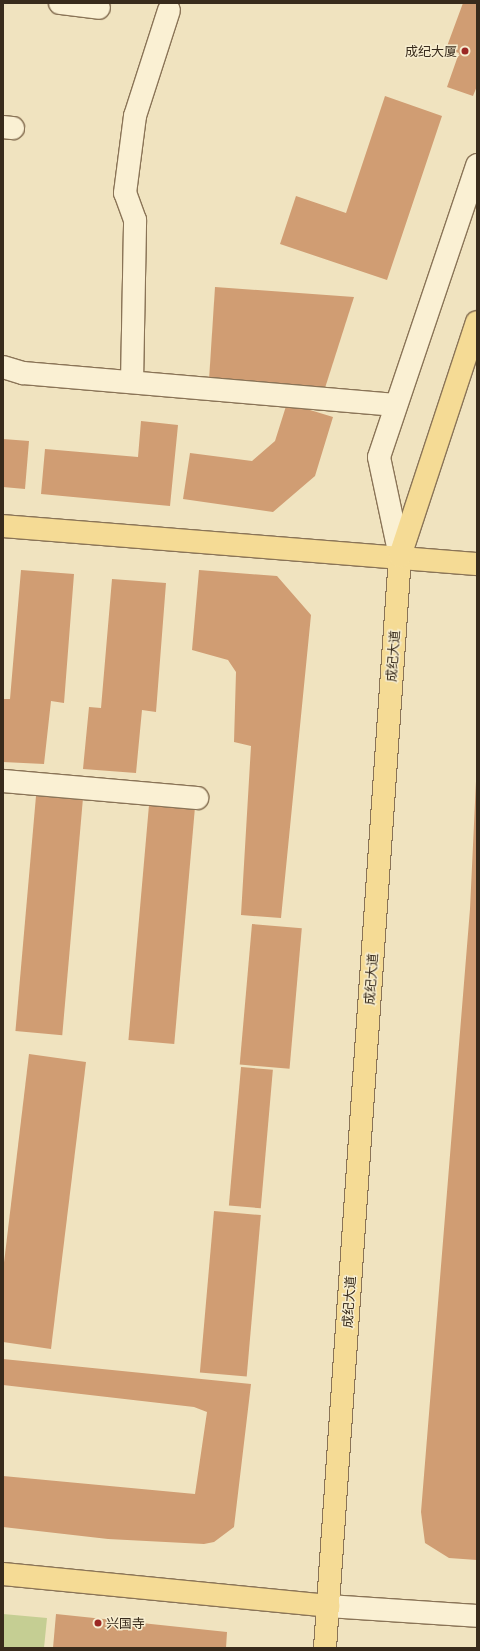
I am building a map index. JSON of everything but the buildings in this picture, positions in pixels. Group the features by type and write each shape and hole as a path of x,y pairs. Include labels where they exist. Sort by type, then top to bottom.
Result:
{"main road":[{"name":"成纪大道","path":"325,1648 400,556 477,322"},
{"path":"3,526 400,556 477,564"},
{"path":"3,1574 328,1606"}],"street":[{"path":"60,3 99,8"},
{"path":"132,382 135,220 125,193 135,116 169,10"},
{"path":"400,556 379,457 477,165"},
{"path":"3,367 23,373 396,405"},
{"path":"3,780 197,798"},
{"path":"328,1606 477,1616"}],"green space":[{"path":"3,1614 47,1618 44,1648 3,1648"}],"place":[{"name":"成纪大厦","path":"465,51"},
{"name":"兴国寺","path":"98,1623"}]}
